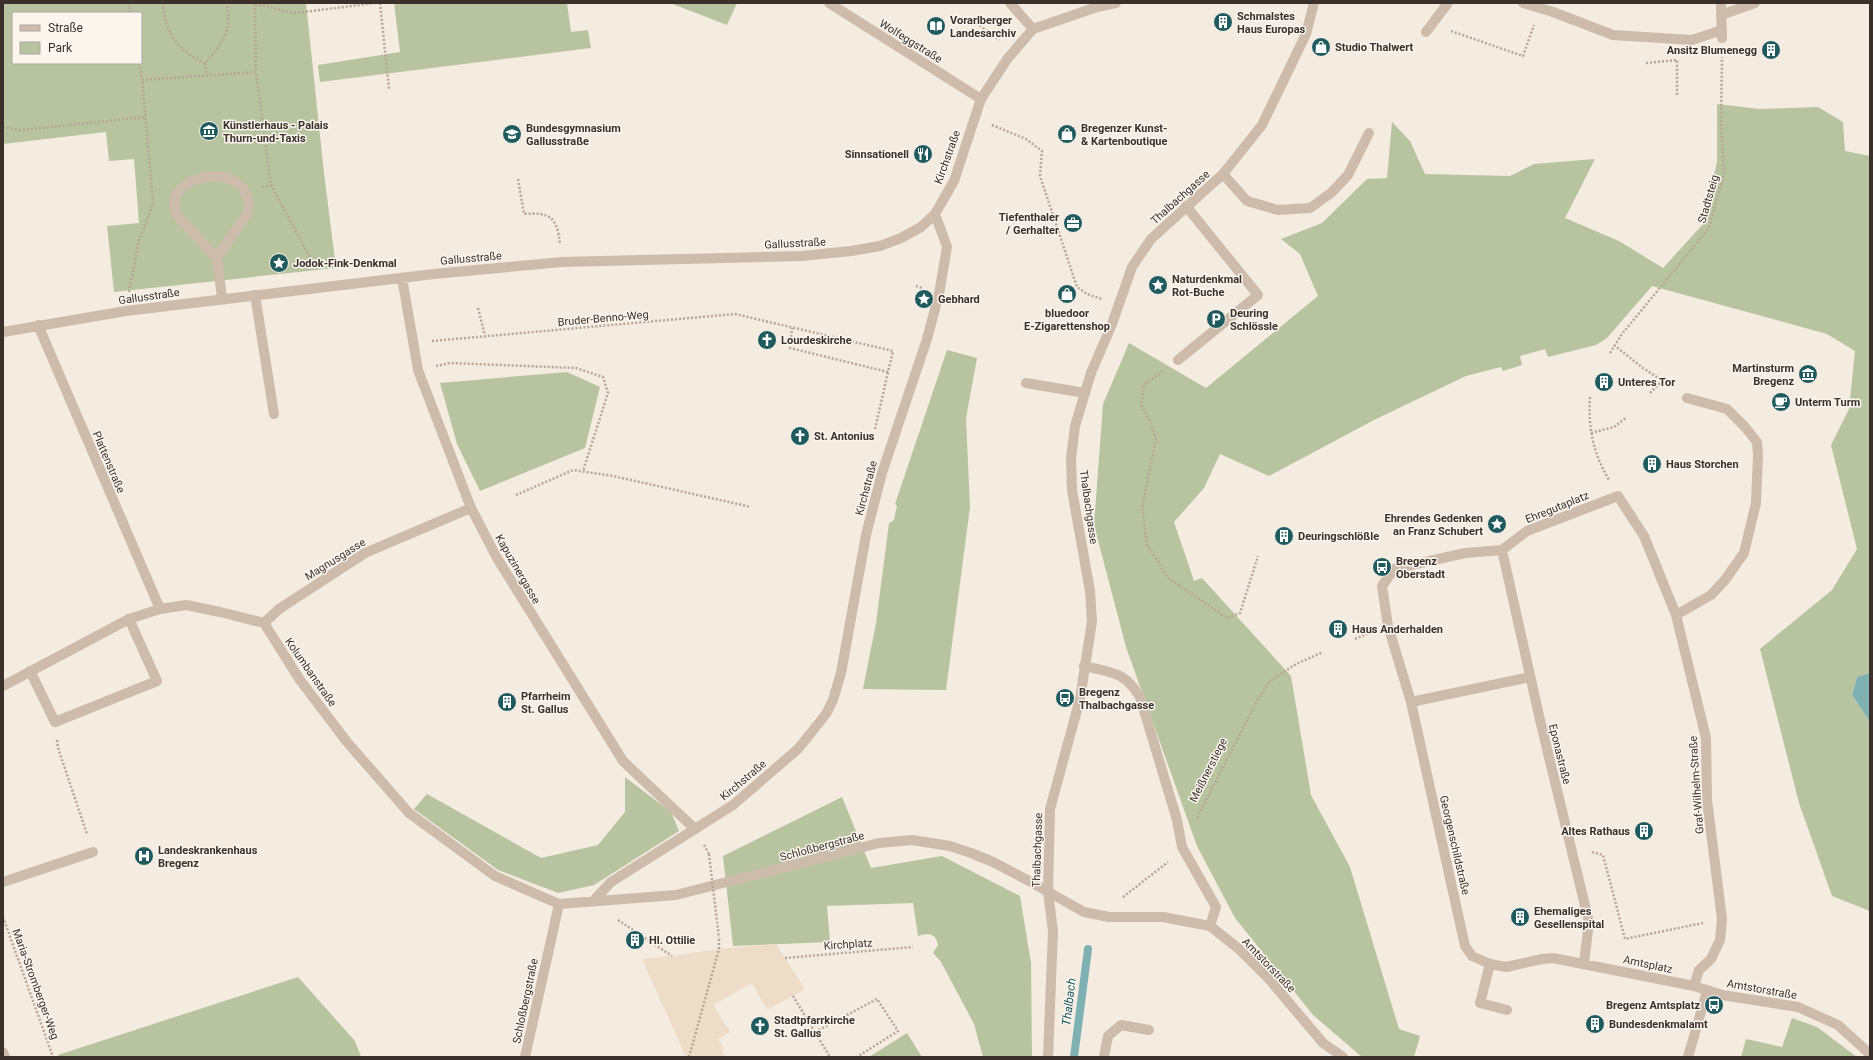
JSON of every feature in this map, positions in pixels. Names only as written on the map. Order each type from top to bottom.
[{"type":"street","name":"Wolfeggstraße","points":[[828,3],[981,99]]},
{"type":"street","points":[[1010,3],[1033,29],[1097,7],[1116,3]]},
{"type":"street","name":"Thalbachgasse","points":[[1048,1057],[1053,931],[1048,892],[1050,809],[1080,699],[1092,621],[1090,591],[1072,490],[1071,460],[1075,426],[1090,373],[1112,324],[1132,266],[1151,238],[1223,174],[1262,124],[1306,34],[1314,3]]},
{"type":"street","points":[[1429,28],[1448,3]]},
{"type":"street","points":[[1523,3],[1541,8],[1613,35],[1692,40],[1722,34],[1721,3]]},
{"type":"street","points":[[1721,15],[1755,3]]},
{"type":"street","name":"Kirchstraße","points":[[594,900],[611,882],[733,805],[798,748],[826,714],[834,700],[841,673],[866,535],[882,473],[927,339],[939,294],[947,247],[935,214],[954,181],[981,99],[1008,58],[1033,29]]},
{"type":"street","points":[[1223,174],[1248,201],[1278,210],[1310,208],[1331,193],[1348,175],[1369,133]]},
{"type":"street","points":[[217,258],[248,212],[249,203],[244,189],[238,184],[220,176],[209,176],[188,184],[174,201],[174,208],[178,217],[217,258],[222,298]]},
{"type":"street","points":[[1178,360],[1258,295],[1186,206]]},
{"type":"street","name":"Gallusstraße","points":[[3,332],[126,311],[222,298],[562,262],[802,256],[851,251],[880,246],[901,238],[921,227],[935,214]]},
{"type":"street","name":"Kapuzinergasse","points":[[402,278],[418,370],[470,508],[518,594],[623,761],[695,829]]},
{"type":"street","points":[[255,295],[274,414]]},
{"type":"street","name":"Plattenstraße","points":[[38,325],[160,609]]},
{"type":"street","points":[[1026,383],[1085,393]]},
{"type":"street","points":[[1676,615],[1710,595],[1725,580],[1744,554],[1756,496],[1758,455],[1757,442],[1745,427],[1726,409],[1687,398]]},
{"type":"street","name":"Graf-Wilhelm-Straße","points":[[1618,496],[1644,536],[1676,615],[1706,738],[1707,800],[1722,919],[1720,940],[1711,958],[1699,970],[1694,986]]},
{"type":"street","name":"Ehregutaplatz","points":[[1502,550],[1527,531],[1618,496]]},
{"type":"street","name":"Magnusgasse","points":[[264,623],[279,609],[365,553],[470,508]]},
{"type":"street","name":"Georgenschildstraße","points":[[1502,550],[1464,553],[1394,569],[1382,586],[1388,626],[1411,702],[1465,946],[1472,956],[1490,964],[1506,967],[1553,958],[1584,963]]},
{"type":"street","name":"Eponastraße","points":[[1502,550],[1530,677],[1589,922],[1584,963]]},
{"type":"street","points":[[3,686],[129,619],[160,609],[186,605],[264,623]]},
{"type":"street","points":[[30,671],[55,722],[157,681],[129,619]]},
{"type":"street","name":"Kolumbanstraße","points":[[264,623],[300,680],[347,742],[409,813],[495,876],[558,904]]},
{"type":"street","points":[[1084,666],[1120,674],[1133,686],[1140,697],[1177,820],[1182,847],[1216,907],[1210,926]]},
{"type":"street","points":[[1411,702],[1530,677]]},
{"type":"street","name":"Schloßbergstraße","points":[[594,900],[676,894],[879,843],[912,840],[950,846],[971,853],[993,862],[1048,892]]},
{"type":"street","points":[[3,882],[93,852]]},
{"type":"street","name":"Amtstorstraße","points":[[1048,892],[1084,912],[1109,917],[1164,917],[1210,926],[1239,948],[1269,979],[1323,1043],[1343,1057]]},
{"type":"street","points":[[558,904],[594,900]]},
{"type":"street","name":"Schloßbergstraße","points":[[525,1057],[558,904]]},
{"type":"street","name":"Amtsplatz","points":[[1584,963],[1694,986],[1707,991]]},
{"type":"street","points":[[1490,964],[1480,1003],[1507,1010]]},
{"type":"street","points":[[1688,1057],[1707,991]]},
{"type":"street","name":"Amtstorstraße","points":[[1707,991],[1798,1008],[1838,1025],[1870,1054]]},
{"type":"street","points":[[1104,1057],[1108,1036],[1121,1025],[1149,1030]]},
{"type":"street","points":[[3,1052],[5,1057]]},
{"type":"path","points":[[163,3],[163,11],[170,34],[183,50],[194,59],[205,63]]},
{"type":"path","points":[[206,76],[205,63],[221,45],[225,37],[228,22],[227,3]]},
{"type":"path","points":[[326,287],[271,185],[256,72],[255,4],[264,4],[287,13],[296,13],[376,3]]},
{"type":"path","points":[[380,3],[389,89]]},
{"type":"path","points":[[1429,28],[1523,56],[1541,8]]},
{"type":"path","points":[[970,18],[998,39]]},
{"type":"path","name":"Stadtsteig","points":[[1610,353],[1614,345],[1709,228],[1724,174],[1721,120],[1722,34]]},
{"type":"path","points":[[1646,63],[1677,60],[1677,95]]},
{"type":"path","points":[[126,311],[138,244],[152,203],[146,117],[139,64]]},
{"type":"path","points":[[142,80],[256,72]]},
{"type":"path","points":[[3,127],[20,130],[146,117]]},
{"type":"path","points":[[974,118],[1026,139],[1042,151],[1040,176],[1077,287],[1086,294],[1119,305]]},
{"type":"path","points":[[518,179],[524,214],[543,213],[551,218],[556,226],[562,262]]},
{"type":"path","points":[[478,308],[485,336]]},
{"type":"path","name":"Bruder-Benno-Weg","points":[[414,343],[735,314],[893,351],[888,372],[790,348],[792,328]]},
{"type":"path","points":[[1614,345],[1657,377]]},
{"type":"path","points":[[1178,360],[1144,385],[1141,404],[1150,421],[1156,439],[1142,508],[1147,545],[1168,578],[1227,618],[1240,613],[1258,556]]},
{"type":"path","points":[[418,370],[450,363],[576,368],[603,377],[608,393],[583,471]]},
{"type":"path","points":[[1650,393],[1663,380]]},
{"type":"path","points":[[1590,397],[1589,416],[1591,433],[1598,462],[1618,496]]},
{"type":"path","points":[[1591,433],[1614,426],[1627,418]]},
{"type":"path","points":[[516,495],[573,470],[751,507]]},
{"type":"path","name":"Meißnerstiege","points":[[1109,917],[1124,896],[1162,867],[1182,847],[1256,701],[1269,682],[1296,664],[1323,652]]},
{"type":"path","points":[[55,722],[58,748],[93,852]]},
{"type":"path","points":[[1570,846],[1603,855],[1625,939],[1679,928]]},
{"type":"path","points":[[688,1057],[719,949],[709,854]]},
{"type":"path","name":"Maria-Stromberger-Weg","points":[[3,917],[53,1057]]},
{"type":"path","points":[[614,917],[672,956]]},
{"type":"path","name":"Kirchplatz","points":[[785,958],[913,947]]},
{"type":"path","points":[[793,996],[830,1057]]},
{"type":"path","points":[[815,1032],[877,1000],[898,1031],[857,1057]]},
{"type":"green space","points":[[3,3],[306,3],[324,173],[336,268],[114,292],[107,226],[139,223],[134,159],[109,161],[106,132],[3,144]]},
{"type":"green space","points":[[394,3],[567,3],[571,32],[588,30],[591,48],[320,82],[318,65],[400,52]]},
{"type":"green space","points":[[670,3],[737,3],[727,25]]},
{"type":"green space","points":[[1717,104],[1760,109],[1818,107],[1843,122],[1845,151],[1870,156],[1870,673],[1857,677],[1852,695],[1870,722],[1870,911],[1832,896],[1799,803],[1760,649],[1832,590],[1857,549],[1831,445],[1849,409],[1855,351],[1827,334],[1652,286],[1607,338],[1596,345],[1548,357],[1545,349],[1520,356],[1522,365],[1503,371],[1501,367],[1466,376],[1374,420],[1269,476],[1220,454],[1204,488],[1174,522],[1194,581],[1202,578],[1291,676],[1311,795],[1350,867],[1399,1029],[1420,1036],[1414,1057],[1362,1057],[1313,1015],[1235,918],[1197,846],[1126,647],[1094,525],[1103,404],[1129,343],[1206,388],[1318,296],[1300,254],[1281,239],[1322,223],[1367,179],[1387,178],[1392,122],[1410,141],[1425,174],[1510,176],[1534,164],[1595,159],[1565,218],[1619,241],[1663,268],[1704,223],[1717,161]]},
{"type":"green space","points":[[947,350],[977,358],[966,418],[970,507],[946,690],[863,689],[876,623],[889,523],[894,520],[897,506],[895,504]]},
{"type":"green space","points":[[567,372],[600,387],[585,448],[480,491],[457,444],[440,383]]},
{"type":"green space","points":[[625,777],[671,812],[679,831],[594,885],[558,893],[498,870],[414,809],[427,794],[541,858],[598,845],[625,812]]},
{"type":"green space","points":[[842,797],[871,868],[942,856],[1020,896],[1031,963],[1032,1057],[983,1057],[974,1024],[941,962],[933,953],[938,945],[937,941],[933,936],[928,934],[918,936],[913,903],[827,906],[830,942],[733,946],[723,856]]},
{"type":"green space","points":[[298,977],[355,1041],[361,1057],[59,1057],[58,1055]]},
{"type":"green space","points":[[1792,1018],[1817,1027],[1857,1057],[1741,1057],[1746,1039],[1782,1047]]},
{"type":"green space","points":[[907,1033],[922,1057],[869,1057]]},
{"type":"shaded area","points":[[776,944],[805,989],[767,1010],[752,983],[713,1005],[730,1032],[718,1039],[724,1049],[722,1050],[725,1057],[686,1057],[642,959],[719,949]]},
{"type":"water","points":[[1870,673],[1870,722],[1852,695],[1857,677]]},
{"type":"waterway","name":"Thalbach","points":[[1074,1057],[1088,949]]},
{"type":"place","name":"Schmalstes Haus Europas","points":[[1223,22]]},
{"type":"place","name":"Vorarlberger Landesarchiv","points":[[936,26]]},
{"type":"place","name":"Studio Thalwert","points":[[1321,47]]},
{"type":"place","name":"Ansitz Blumenegg","points":[[1771,50]]},
{"type":"place","name":"Künstlerhaus - Palais Thurn-und-Taxis","points":[[209,131]]},
{"type":"place","name":"Bundesgymnasium Gallusstraße","points":[[512,134]]},
{"type":"place","name":"Bregenzer Kunst- & Kartenboutique","points":[[1067,134]]},
{"type":"place","name":"Sinnsationell","points":[[923,154]]},
{"type":"place","name":"Tiefenthaler / Gerhalter","points":[[1073,223]]},
{"type":"place","name":"Jodok-Fink-Denkmal","points":[[279,263]]},
{"type":"place","name":"Naturdenkmal Rot-Buche","points":[[1158,285]]},
{"type":"place","name":"bluedoor E-Zigarettenshop","points":[[1067,294]]},
{"type":"place","name":"Gebhard","points":[[924,299]]},
{"type":"place","name":"Deuring Schlössle","points":[[1216,319]]},
{"type":"place","name":"Lourdeskirche","points":[[767,340]]},
{"type":"place","name":"Martinsturm Bregenz","points":[[1808,374]]},
{"type":"place","name":"Unteres Tor","points":[[1604,382]]},
{"type":"place","name":"Unterm Turm","points":[[1781,402]]},
{"type":"place","name":"St. Antonius","points":[[800,436]]},
{"type":"place","name":"Haus Storchen","points":[[1652,464]]},
{"type":"place","name":"Ehrendes Gedenken an Franz Schubert","points":[[1497,524]]},
{"type":"place","name":"Deuringschlößle","points":[[1284,536]]},
{"type":"place","name":"Bregenz Oberstadt","points":[[1382,567]]},
{"type":"place","name":"Haus Anderhalden","points":[[1338,629]]},
{"type":"place","name":"Bregenz Thalbachgasse","points":[[1065,698]]},
{"type":"place","name":"Pfarrheim St. Gallus","points":[[507,702]]},
{"type":"place","name":"Altes Rathaus","points":[[1644,831]]},
{"type":"place","name":"Landeskrankenhaus Bregenz","points":[[144,856]]},
{"type":"place","name":"Ehemaliges Gesellenspital","points":[[1520,917]]},
{"type":"place","name":"Hl. Ottilie","points":[[635,940]]},
{"type":"place","name":"Bregenz Amtsplatz","points":[[1714,1005]]},
{"type":"place","name":"Bundesdenkmalamt","points":[[1595,1024]]},
{"type":"place","name":"Stadtpfarrkirche St. Gallus","points":[[760,1026]]}]
